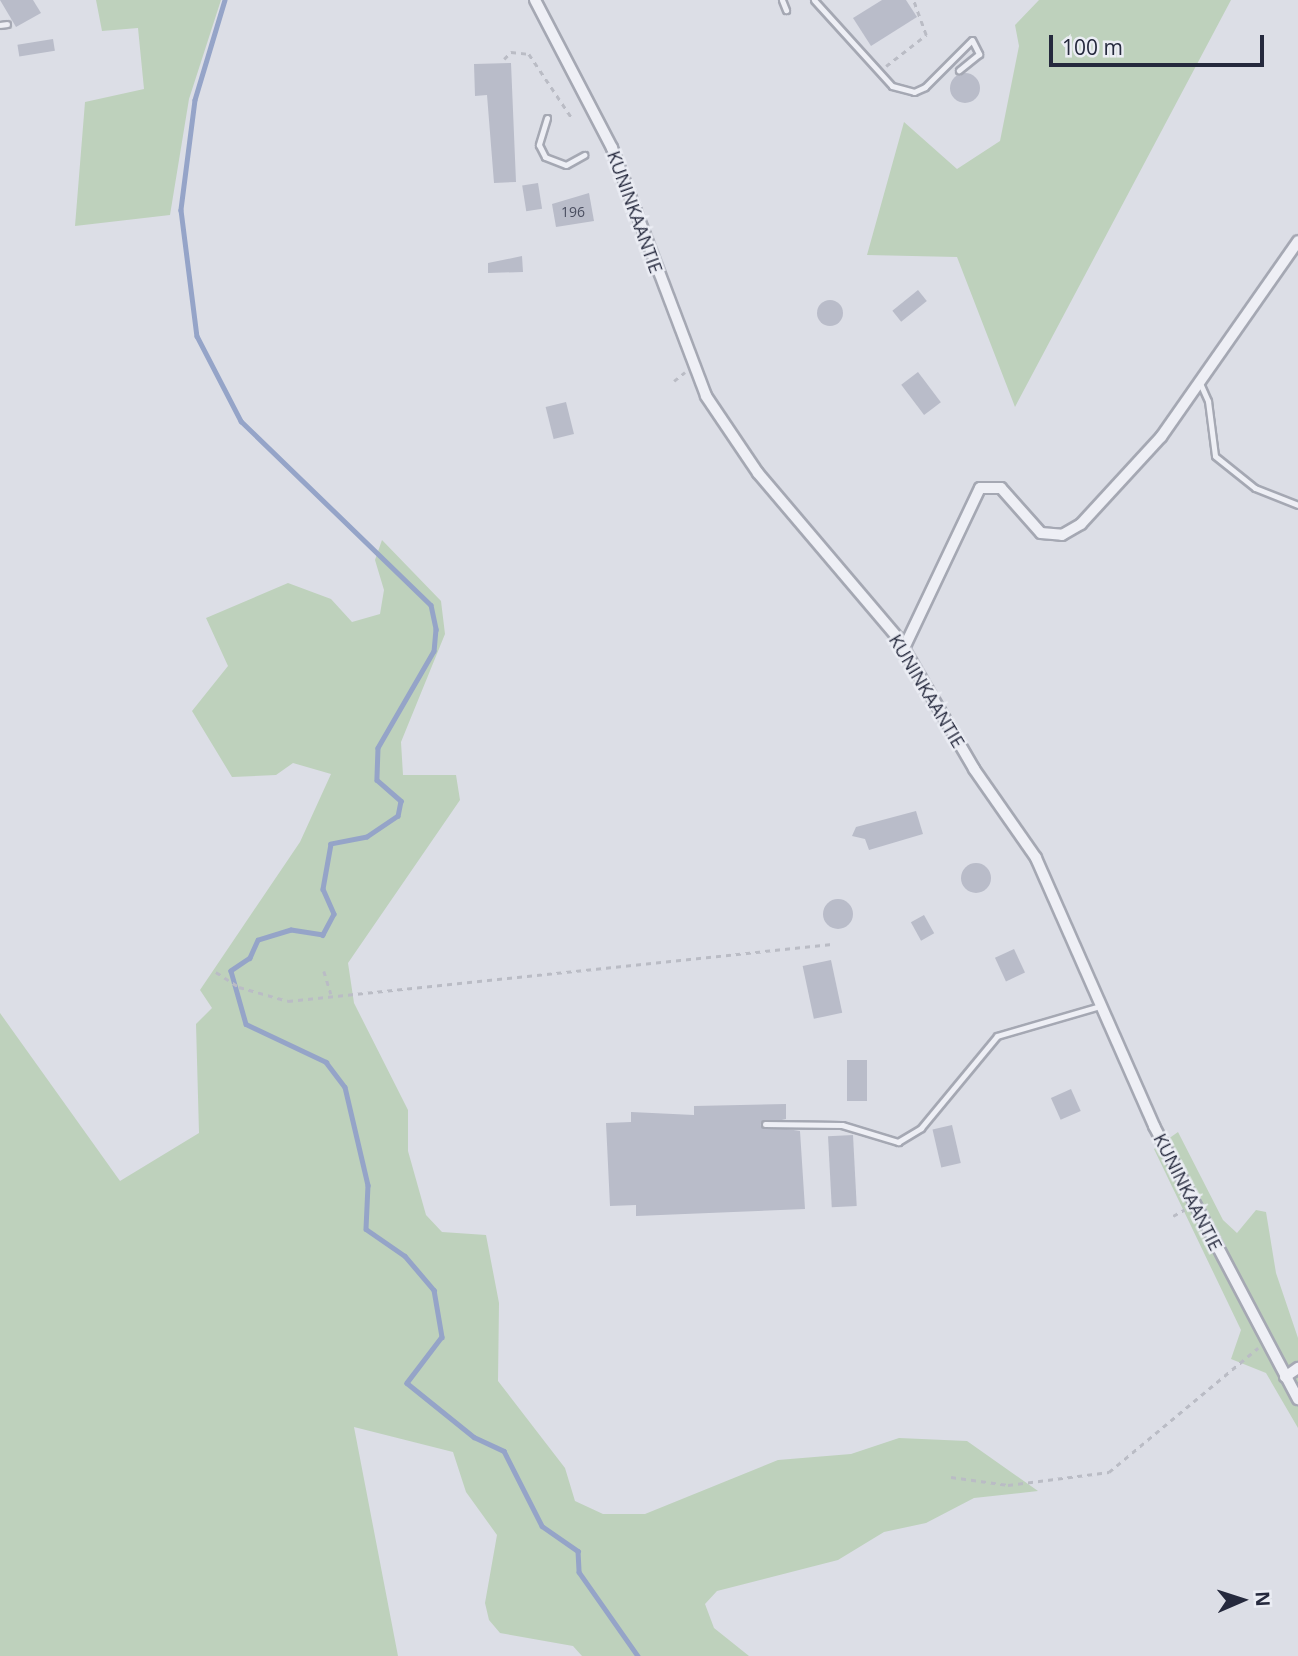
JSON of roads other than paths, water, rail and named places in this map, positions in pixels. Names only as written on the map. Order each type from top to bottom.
[{"type":"street","name":"KUNINKAANTIE","points":[[535,0],[612,148],[691,366],[758,473],[904,648],[974,769],[1036,858],[1100,1006],[1266,1342],[1298,1399]]},
{"type":"street","points":[[904,648],[980,488],[1002,488],[1041,533],[1070,531],[1126,477],[1199,383],[1296,246]]},
{"type":"street","points":[[1285,1377],[1298,1368]]},
{"type":"lane","points":[[782,0],[786,10]]},
{"type":"lane","points":[[814,0],[873,72],[914,92],[972,40],[979,54],[959,70]]},
{"type":"lane","points":[[0,25],[7,24]]},
{"type":"lane","points":[[547,118],[539,145],[545,157],[566,165],[584,155]]},
{"type":"lane","points":[[1199,383],[1208,401],[1215,456],[1230,473],[1298,505]]},
{"type":"lane","points":[[765,1124],[842,1125],[898,1142],[921,1128],[997,1036],[1100,1006]]},
{"type":"waterway","points":[[225,0],[195,100],[181,210],[197,336],[241,421],[431,605],[436,629],[434,651],[378,748],[377,780],[401,801],[398,816],[367,837],[331,844],[323,889],[334,914],[323,935],[291,930],[258,940],[250,958],[231,971],[246,1024],[326,1062],[345,1087],[368,1185],[366,1229],[405,1256],[434,1290],[442,1337],[407,1383],[474,1437],[504,1451],[542,1526],[578,1551],[579,1572],[638,1656]]}]
